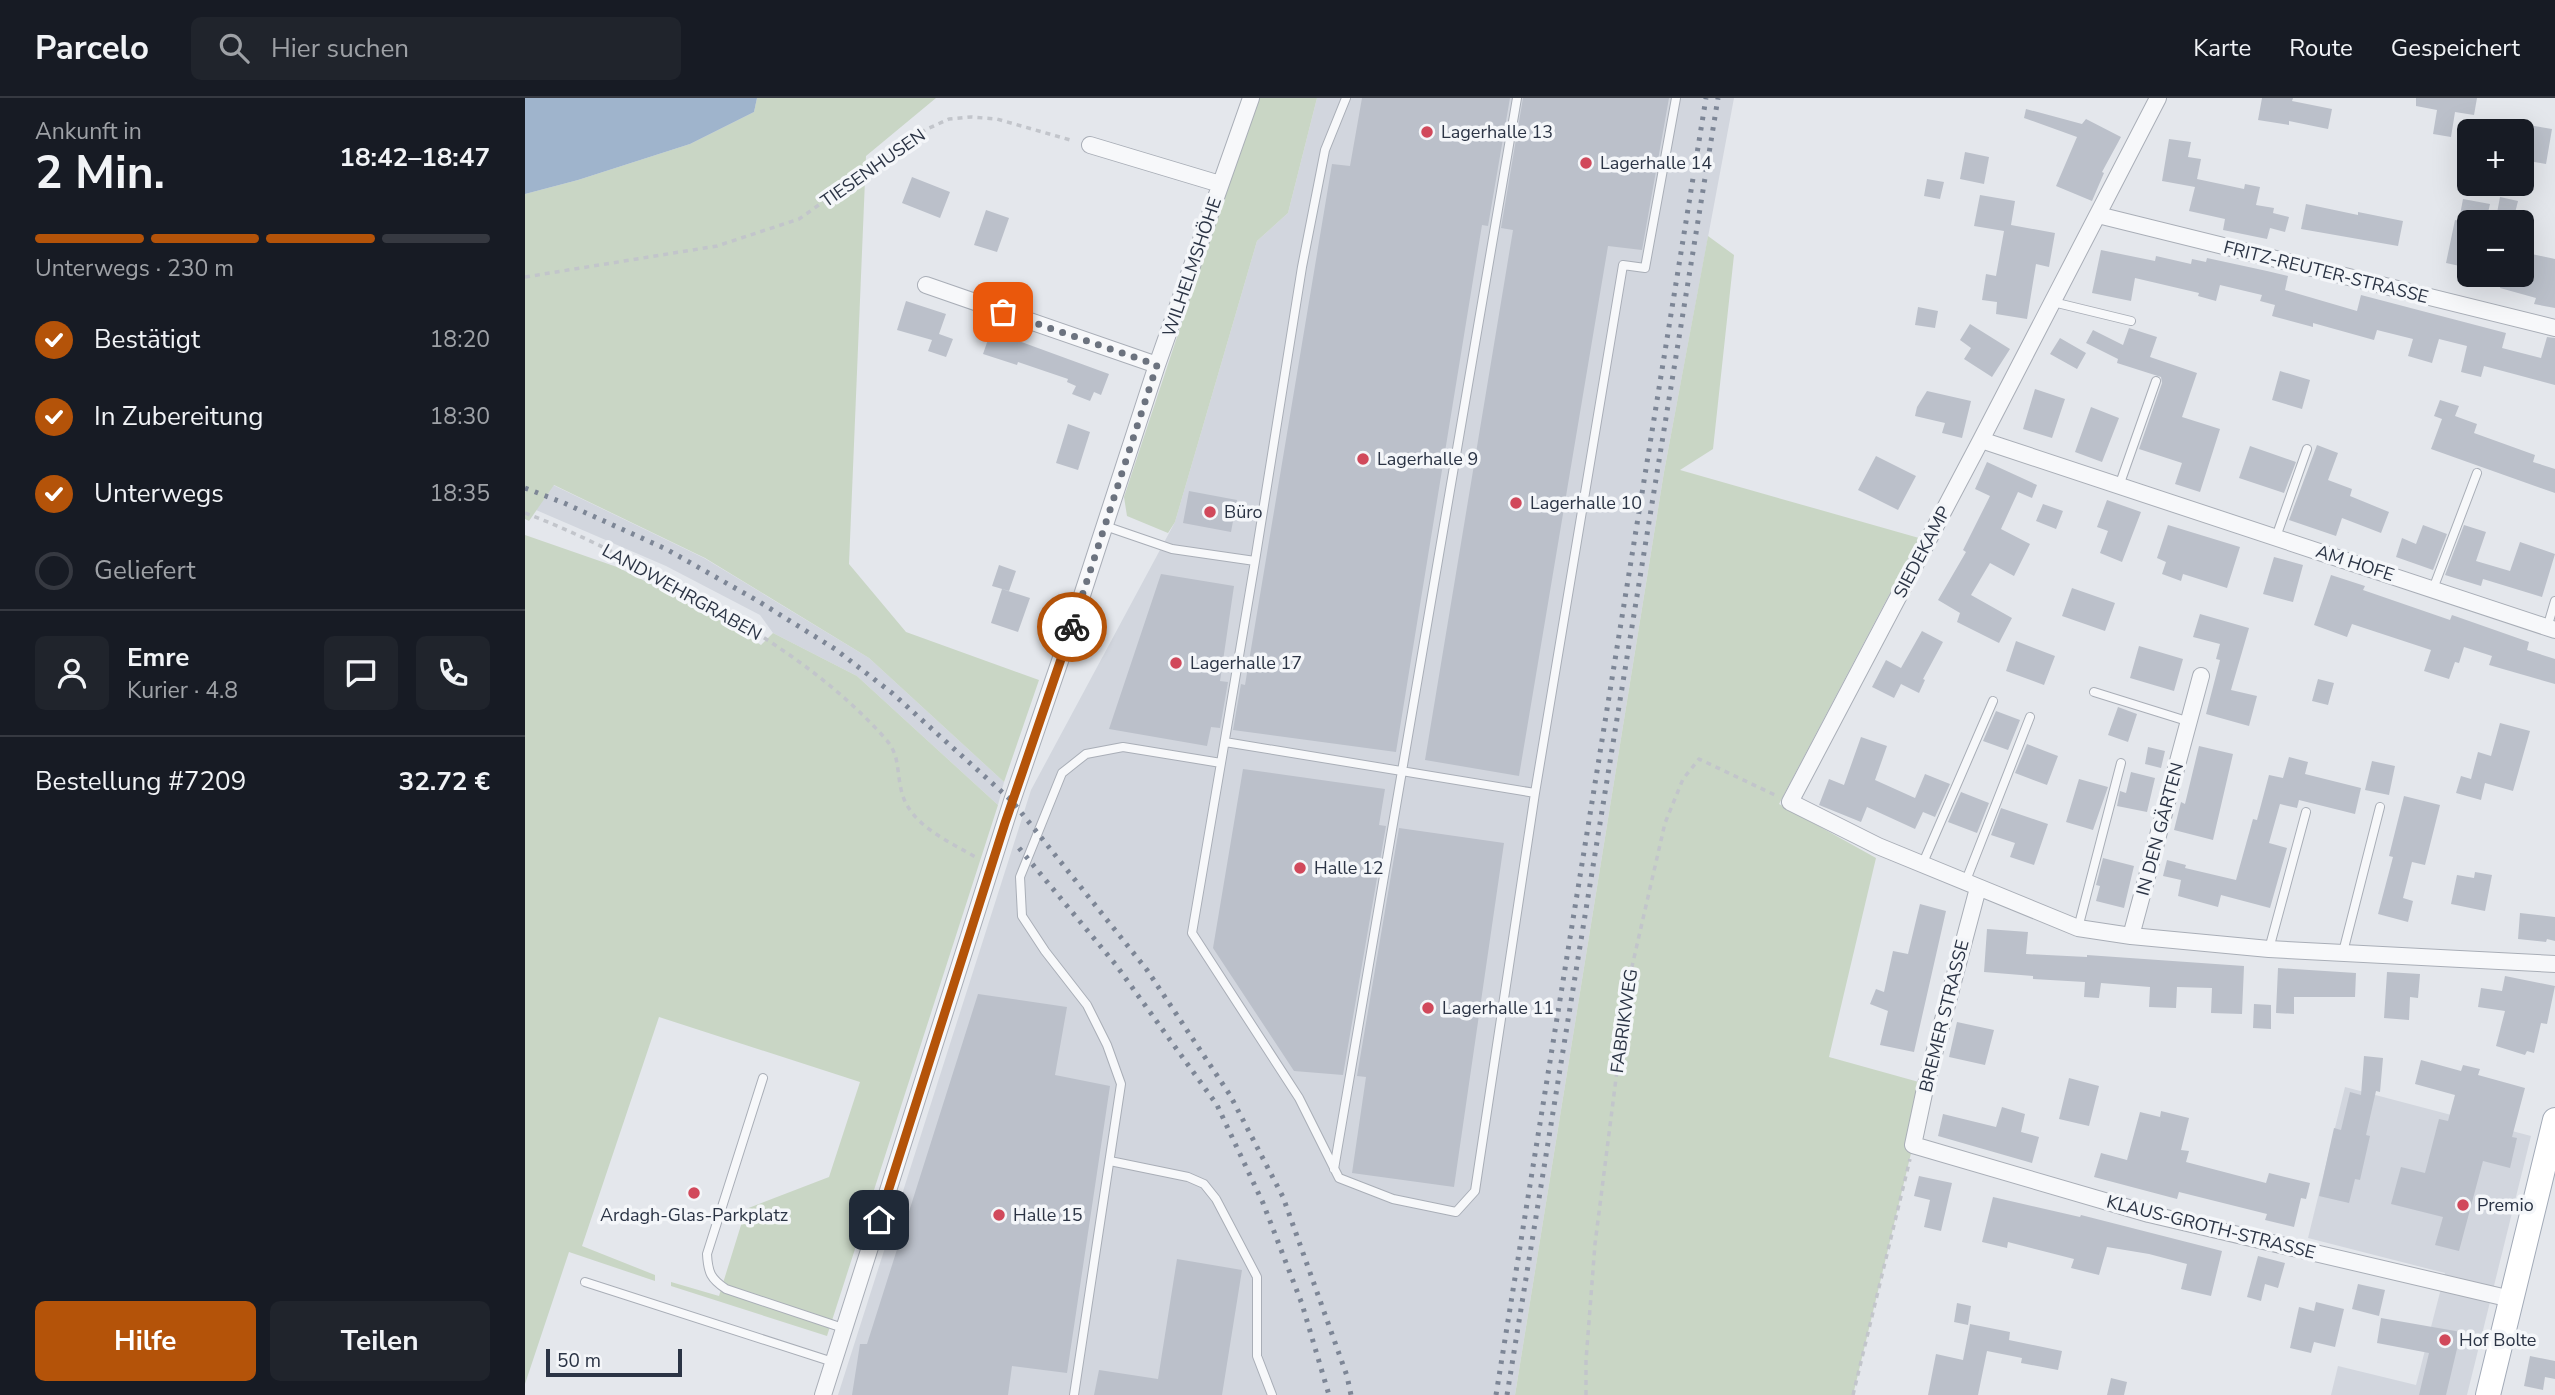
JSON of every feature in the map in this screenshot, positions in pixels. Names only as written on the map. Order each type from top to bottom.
[{"type":"main road","points":[[2488,1395],[2555,1120]]},
{"type":"street","name":"WILHELMSHÖHE","points":[[823,1395],[990,867],[1157,365],[1203,241],[1251,98]]},
{"type":"street","name":"SIEDEKAMP","points":[[1790,802],[2158,98]]},
{"type":"street","points":[[1090,145],[1220,184]]},
{"type":"street","name":"FRITZ-REUTER-STRASSE","points":[[2098,215],[2555,328]]},
{"type":"street","points":[[926,285],[1157,365]]},
{"type":"street","name":"AM HOFE","points":[[1981,440],[2551,629]]},
{"type":"street","name":"IN DEN GÄRTEN","points":[[2131,936],[2201,676]]},
{"type":"street","points":[[1790,802],[1878,846],[2078,928],[2131,936],[2269,948],[2555,964]]},
{"type":"street","name":"BREMER STRASSE","points":[[1913,1145],[1971,886]]},
{"type":"street","name":"KLAUS-GROTH-STRASSE","points":[[1913,1145],[2149,1214],[2511,1299]]},
{"type":"lane","points":[[1346,98],[1325,150],[1301,267],[1192,933],[1299,1098],[1339,1178],[1393,1199],[1456,1212],[1475,1191],[1535,793],[1623,265],[1645,268],[1676,98]]},
{"type":"lane","points":[[1334,1169],[1517,98]]},
{"type":"lane","points":[[2053,302],[2131,321]]},
{"type":"lane","points":[[2119,486],[2156,382]]},
{"type":"lane","points":[[2276,537],[2308,449]]},
{"type":"lane","points":[[2433,589],[2477,473]]},
{"type":"lane","points":[[1105,526],[1172,549],[1255,561]]},
{"type":"lane","name":"AM HOFE","points":[[2551,629],[2555,601]]},
{"type":"lane","points":[[2094,692],[2190,722]]},
{"type":"lane","points":[[1922,865],[1993,701]]},
{"type":"lane","points":[[1971,886],[2030,717]]},
{"type":"lane","points":[[1225,742],[1535,793]]},
{"type":"lane","points":[[1074,1395],[1121,1084],[1108,1045],[1087,1005],[1022,916],[1020,877],[1062,773],[1086,754],[1123,747],[1221,764]]},
{"type":"lane","points":[[2078,928],[2121,762]]},
{"type":"lane","points":[[2343,953],[2380,807]]},
{"type":"lane","points":[[2269,948],[2306,812]]},
{"type":"lane","points":[[763,1078],[707,1254],[708,1270],[713,1281],[726,1289],[843,1328]]},
{"type":"lane","points":[[1110,1161],[1188,1177],[1203,1184],[1216,1199],[1257,1277],[1257,1356],[1272,1395]]},
{"type":"lane","points":[[585,1282],[833,1362]]},
{"type":"path","name":"TIESENHUSEN","points":[[525,277],[717,246],[789,223],[830,198],[925,130],[949,119],[997,119],[1090,145]]},
{"type":"path","name":"LANDWEHRGRABEN","points":[[525,513],[623,556],[736,619],[826,681],[884,736],[895,751],[901,790],[909,808],[922,824],[990,867]]},
{"type":"path","name":"FABRIKWEG","points":[[1586,1395],[1595,1244],[1628,984],[1665,823],[1683,779],[1699,759],[1790,802]]},
{"type":"path","points":[[1853,1395],[1913,1145]]},
{"type":"shaded area","points":[[1317,98],[1734,98],[1664,472],[1515,1395],[838,1395],[1031,790],[1175,522],[1257,241],[1288,213]]},
{"type":"shaded area","points":[[553,485],[704,558],[869,658],[1004,782],[998,805],[857,676],[773,633],[760,615],[666,566],[536,510]]},
{"type":"shaded area","points":[[2345,1087],[2531,1136],[2467,1395],[2331,1395],[2338,1366],[2416,1385],[2445,1273],[2308,1238]]},
{"type":"green space","points":[[757,98],[936,98],[866,156],[849,564],[906,632],[1039,680],[1004,782],[869,658],[705,558],[554,485],[529,521],[525,519],[525,194],[690,144],[754,112]]},
{"type":"green space","points":[[1259,98],[1317,98],[1288,213],[1257,241],[1175,522],[1168,533],[1127,516],[1124,497],[1228,183]]},
{"type":"green space","points":[[1708,236],[1734,255],[1713,449],[1680,470],[1919,538],[1779,804],[1876,858],[1829,1057],[1926,1084],[1853,1395],[1515,1395],[1664,472]]},
{"type":"green space","points":[[525,535],[617,567],[720,619],[761,645],[773,633],[857,676],[998,805],[827,1336],[671,1286],[671,1282],[719,1296],[746,1209],[829,1177],[860,1082],[659,1017],[582,1246],[655,1275],[655,1281],[569,1252],[525,1384]]},
{"type":"water","points":[[525,98],[757,98],[754,112],[690,144],[525,194]]},
{"type":"building","name":"Lagerhalle 9","points":[[1362,98],[1510,98],[1488,226],[1482,225],[1396,752],[1233,730],[1241,684],[1245,685],[1332,164],[1350,166]]},
{"type":"building","name":"Lagerhalle 10","points":[[1523,98],[1669,98],[1642,250],[1608,246],[1519,776],[1425,760],[1513,230],[1501,228]]},
{"type":"building","points":[[2262,98],[2293,98],[2292,101],[2332,109],[2328,129],[2289,121],[2289,125],[2258,120]]},
{"type":"building","points":[[2416,98],[2477,98],[2474,115],[2455,112],[2451,137],[2433,134],[2437,110],[2416,106]]},
{"type":"building","points":[[2026,109],[2082,124],[2086,119],[2121,137],[2102,172],[2104,173],[2092,201],[2056,186],[2077,137],[2024,118]]},
{"type":"building","points":[[2534,126],[2552,129],[2546,164],[2534,162]]},
{"type":"building","points":[[2169,139],[2191,142],[2188,157],[2201,159],[2197,179],[2244,189],[2245,184],[2260,187],[2256,205],[2274,208],[2273,213],[2289,217],[2285,232],[2270,228],[2267,239],[2223,230],[2225,219],[2189,211],[2195,187],[2162,181]]},
{"type":"building","points":[[1965,152],[1989,157],[1984,184],[1960,179]]},
{"type":"building","points":[[912,177],[950,192],[940,218],[902,203]]},
{"type":"building","points":[[1927,179],[1944,182],[1940,199],[1924,196]]},
{"type":"building","points":[[1980,195],[2015,201],[2011,225],[2055,233],[2049,267],[2036,264],[2027,319],[1996,314],[1997,302],[1982,300],[1986,274],[1996,276],[2004,231],[1974,226]]},
{"type":"building","points":[[2500,197],[2518,201],[2516,210],[2498,210]]},
{"type":"building","points":[[2463,199],[2490,204],[2489,210],[2461,210]]},
{"type":"building","points":[[2306,204],[2403,221],[2398,246],[2301,229]]},
{"type":"building","points":[[986,210],[1009,218],[997,252],[974,245]]},
{"type":"building","points":[[2455,220],[2457,220],[2457,265],[2446,263]]},
{"type":"building","points":[[2101,250],[2155,261],[2156,256],[2191,264],[2192,259],[2206,262],[2207,258],[2288,276],[2285,290],[2357,311],[2361,295],[2506,333],[2502,348],[2541,358],[2547,337],[2555,338],[2555,385],[2484,366],[2481,377],[2461,372],[2467,346],[2439,339],[2432,363],[2408,356],[2413,339],[2377,330],[2374,340],[2313,323],[2313,327],[2272,316],[2275,305],[2260,301],[2262,295],[2220,285],[2216,301],[2198,296],[2199,293],[2135,278],[2131,301],[2092,293]]},
{"type":"building","points":[[2534,255],[2555,259],[2555,308],[2534,304],[2536,298],[2500,288],[2534,287]]},
{"type":"building","points":[[906,301],[946,314],[939,334],[953,339],[946,357],[928,351],[932,340],[897,330]]},
{"type":"building","points":[[1918,307],[1938,311],[1935,328],[1915,325]]},
{"type":"building","points":[[1970,324],[2010,349],[1992,377],[1964,359],[1971,348],[1960,340]]},
{"type":"building","points":[[2129,328],[2157,337],[2150,357],[2197,373],[2182,417],[2220,429],[2200,492],[2175,484],[2182,463],[2139,449],[2162,383],[2161,377],[2117,363],[2118,359],[2086,343],[2093,330],[2123,345]]},
{"type":"building","points":[[991,331],[1109,374],[1101,395],[1094,392],[1090,401],[1072,394],[1076,386],[1067,382],[1068,379],[1018,362],[1017,365],[983,354]]},
{"type":"building","points":[[2060,338],[2086,353],[2077,369],[2050,354]]},
{"type":"building","points":[[2280,371],[2310,380],[2302,409],[2272,400]]},
{"type":"building","points":[[2035,389],[2065,399],[2052,438],[2023,429]]},
{"type":"building","points":[[1927,391],[1971,401],[1962,438],[1942,433],[1945,423],[1915,416]]},
{"type":"building","points":[[2440,400],[2459,406],[2455,416],[2477,424],[2474,433],[2535,455],[2533,462],[2555,469],[2555,493],[2431,449],[2442,419],[2434,416]]},
{"type":"building","points":[[2091,407],[2119,418],[2102,462],[2075,452]]},
{"type":"building","points":[[1068,424],[1090,432],[1078,470],[1056,463]]},
{"type":"building","points":[[2317,445],[2338,453],[2328,480],[2352,489],[2350,496],[2389,512],[2381,533],[2342,518],[2336,536],[2289,520]]},
{"type":"building","points":[[2250,446],[2296,462],[2284,493],[2239,478]]},
{"type":"building","points":[[1876,456],[1916,476],[1898,510],[1858,490]]},
{"type":"building","points":[[1987,462],[2037,485],[2032,498],[2018,492],[2001,529],[2030,544],[2014,576],[1990,563],[1971,595],[2012,618],[1999,643],[1957,622],[1960,613],[1938,600],[1966,552],[1963,550],[1990,496],[1975,489]]},
{"type":"building","name":"Büro","points":[[1189,491],[1237,500],[1231,532],[1183,523]]},
{"type":"building","points":[[2107,500],[2141,512],[2122,562],[2100,553],[2108,531],[2097,527]]},
{"type":"building","points":[[2043,504],[2063,511],[2056,529],[2036,521]]},
{"type":"building","points":[[2168,525],[2240,547],[2227,588],[2183,574],[2181,581],[2162,574],[2166,562],[2157,558]]},
{"type":"building","points":[[2423,525],[2447,534],[2433,570],[2396,557],[2402,538],[2416,544]]},
{"type":"building","points":[[2464,525],[2486,532],[2476,561],[2510,571],[2520,542],[2555,554],[2542,597],[2483,579],[2481,586],[2445,575]]},
{"type":"building","points":[[2274,557],[2303,565],[2293,602],[2263,594]]},
{"type":"building","points":[[999,565],[1016,571],[1009,591],[992,586]]},
{"type":"building","name":"Lagerhalle 17","points":[[1161,574],[1234,586],[1220,681],[1228,682],[1220,728],[1211,727],[1207,746],[1109,729]]},
{"type":"building","points":[[2331,575],[2365,586],[2363,590],[2450,620],[2452,615],[2529,642],[2527,650],[2555,659],[2555,684],[2489,665],[2492,656],[2464,647],[2459,663],[2455,662],[2449,679],[2424,671],[2431,650],[2352,624],[2347,637],[2314,625]]},
{"type":"building","points":[[2072,588],[2115,603],[2105,631],[2062,616]]},
{"type":"building","points":[[1002,589],[1030,598],[1018,632],[991,623]]},
{"type":"building","points":[[2200,614],[2249,628],[2231,690],[2257,696],[2249,726],[2206,714],[2220,660],[2216,659],[2220,644],[2193,637]]},
{"type":"building","points":[[1922,631],[1943,642],[1923,679],[1925,680],[1919,693],[1901,684],[1894,698],[1872,687],[1886,660],[1901,668]]},
{"type":"building","points":[[2016,641],[2055,656],[2044,685],[2006,671]]},
{"type":"building","points":[[2139,646],[2183,659],[2174,691],[2130,678]]},
{"type":"building","points":[[2318,679],[2334,683],[2328,705],[2312,701]]},
{"type":"building","points":[[2118,707],[2137,714],[2128,742],[2108,735]]},
{"type":"building","points":[[1996,711],[2020,720],[2008,750],[1983,741]]},
{"type":"building","points":[[2500,723],[2530,731],[2513,791],[2485,783],[2481,800],[2456,793],[2461,776],[2471,779],[2478,752],[2491,756]]},
{"type":"building","points":[[1861,737],[1887,746],[1875,780],[1915,798],[1925,774],[1950,784],[1935,817],[1923,812],[1915,829],[1867,807],[1861,822],[1819,805],[1829,779],[1844,785]]},
{"type":"building","points":[[2027,744],[2058,756],[2047,785],[2015,773]]},
{"type":"building","points":[[2199,746],[2233,754],[2213,840],[2174,830],[2181,802],[2185,804]]},
{"type":"building","points":[[2148,747],[2165,751],[2161,768],[2145,764]]},
{"type":"building","points":[[2289,757],[2308,762],[2305,774],[2361,788],[2355,814],[2299,800],[2297,808],[2280,804],[2269,843],[2287,848],[2270,908],[2221,895],[2218,907],[2178,896],[2181,880],[2163,876],[2167,860],[2186,865],[2185,868],[2236,880],[2269,775],[2283,778]]},
{"type":"building","points":[[2372,761],[2395,766],[2389,795],[2365,790]]},
{"type":"building","name":"Halle 12","points":[[1243,769],[1385,789],[1379,825],[1386,826],[1343,1075],[1294,1071],[1213,948]]},
{"type":"building","points":[[2131,772],[2155,778],[2147,812],[2117,806],[2120,791],[2126,793]]},
{"type":"building","points":[[2079,779],[2108,787],[2093,830],[2066,822]]},
{"type":"building","points":[[1961,792],[1989,803],[1977,833],[1948,822]]},
{"type":"building","points":[[2404,796],[2440,805],[2425,865],[2412,862],[2403,898],[2413,901],[2408,922],[2378,914],[2393,857],[2389,856]]},
{"type":"building","points":[[2001,808],[2048,824],[2034,865],[2010,857],[2015,843],[1991,835]]},
{"type":"building","name":"Lagerhalle 11","points":[[1399,828],[1504,843],[1454,1187],[1352,1173],[1366,1077],[1357,1076]]},
{"type":"building","points":[[2103,858],[2134,866],[2124,908],[2096,901],[2100,886],[2096,885]]},
{"type":"building","points":[[2475,872],[2492,875],[2485,911],[2451,904],[2457,875],[2474,878]]},
{"type":"building","points":[[1920,904],[1946,911],[1914,1052],[1880,1045],[1888,1011],[1870,1004],[1876,989],[1884,992],[1893,951],[1908,954]]},
{"type":"building","points":[[2520,913],[2555,917],[2555,941],[2518,939]]},
{"type":"building","points":[[1987,929],[2028,932],[2026,954],[2087,955],[2244,966],[2242,1014],[2211,1013],[2212,988],[2177,987],[2176,1008],[2149,1007],[2150,987],[2101,983],[2099,998],[2084,997],[2085,982],[2033,979],[2033,976],[1984,972]]},
{"type":"building","points":[[2278,968],[2356,973],[2355,997],[2294,997],[2294,1014],[2276,1013]]},
{"type":"building","points":[[2387,972],[2420,974],[2418,998],[2410,997],[2409,1020],[2384,1018]]},
{"type":"building","points":[[2505,976],[2555,986],[2547,1024],[2541,1023],[2534,1053],[2527,1051],[2525,1055],[2496,1046],[2505,1011],[2478,1007],[2481,988],[2502,991]]},
{"type":"building","name":"Halle 15","points":[[978,994],[1067,1007],[1055,1075],[1110,1086],[1067,1373],[1012,1366],[1008,1395],[852,1395],[860,1344],[867,1344]]},
{"type":"building","points":[[2254,1004],[2271,1005],[2271,1029],[2253,1028]]},
{"type":"building","points":[[1957,1022],[1994,1030],[1985,1065],[1949,1057]]},
{"type":"building","points":[[2364,1056],[2383,1058],[2380,1092],[2376,1091],[2360,1180],[2355,1179],[2349,1203],[2319,1196],[2334,1128],[2341,1130],[2350,1092],[2361,1095]]},
{"type":"building","points":[[2421,1060],[2461,1071],[2463,1065],[2480,1069],[2478,1075],[2525,1088],[2512,1137],[2517,1138],[2510,1168],[2483,1161],[2459,1251],[2435,1245],[2443,1217],[2391,1204],[2401,1167],[2425,1173],[2439,1119],[2448,1121],[2455,1095],[2415,1084]]},
{"type":"building","points":[[2069,1078],[2099,1086],[2089,1126],[2059,1119]]},
{"type":"building","points":[[2002,1107],[2025,1114],[2021,1132],[2039,1137],[2032,1163],[1938,1136],[1943,1114],[1996,1127]]},
{"type":"building","points":[[2161,1111],[2189,1118],[2181,1150],[2189,1151],[2186,1162],[2266,1183],[2269,1173],[2310,1183],[2306,1199],[2301,1198],[2294,1227],[2265,1220],[2267,1214],[2179,1192],[2177,1199],[2094,1177],[2101,1153],[2127,1160],[2140,1112],[2160,1117]]},
{"type":"building","points":[[1919,1176],[1952,1183],[1941,1231],[1924,1227],[1930,1200],[1914,1196]]},
{"type":"building","points":[[1993,1197],[2080,1217],[2081,1215],[2222,1251],[2211,1296],[2181,1289],[2187,1264],[2149,1254],[2107,1247],[2099,1275],[2071,1268],[2074,1259],[2008,1242],[2007,1248],[1982,1242]]},
{"type":"building","points":[[2258,1256],[2285,1263],[2278,1288],[2265,1284],[2261,1301],[2247,1297]]},
{"type":"building","points":[[1177,1259],[1242,1270],[1222,1395],[1094,1395],[1099,1370],[1158,1379]]},
{"type":"building","points":[[2358,1284],[2385,1290],[2379,1316],[2352,1309]]},
{"type":"building","points":[[2316,1302],[2344,1309],[2335,1347],[2314,1342],[2311,1353],[2290,1348],[2299,1307],[2314,1311]]},
{"type":"building","points":[[1957,1303],[1971,1306],[1968,1325],[1954,1322]]},
{"type":"building","points":[[2381,1318],[2461,1332],[2446,1395],[2419,1395],[2429,1353],[2377,1343]]},
{"type":"building","points":[[1970,1324],[2010,1332],[2009,1340],[2062,1351],[2058,1370],[2021,1363],[2022,1358],[1987,1351],[1978,1395],[1928,1395],[1936,1354],[1963,1360]]},
{"type":"building","points":[[2530,1356],[2555,1361],[2555,1379],[2545,1377],[2543,1390],[2524,1386]]},
{"type":"building","points":[[2111,1378],[2127,1382],[2124,1395],[2107,1395]]},
{"type":"railway","points":[[1496,1395],[1706,98]]},
{"type":"railway","points":[[1507,1395],[1718,98]]},
{"type":"railway","points":[[525,488],[666,549],[835,649],[892,693],[1012,801],[1147,970],[1230,1095],[1283,1197],[1347,1376],[1351,1395]]},
{"type":"railway","points":[[1019,848],[1116,965],[1217,1105],[1263,1203],[1302,1304],[1329,1395]]},
{"type":"way so far","points":[[1003,312],[1157,365],[1072,627]]},
{"type":"place","name":"Lagerhalle 13","points":[[1427,132]]},
{"type":"place","name":"Lagerhalle 14","points":[[1586,163]]},
{"type":"place","name":"Lagerhalle 9","points":[[1363,459]]},
{"type":"place","name":"Lagerhalle 10","points":[[1516,503]]},
{"type":"place","name":"Büro","points":[[1210,512]]},
{"type":"place","name":"Lagerhalle 17","points":[[1176,663]]},
{"type":"place","name":"Halle 12","points":[[1300,868]]},
{"type":"place","name":"Lagerhalle 11","points":[[1428,1008]]},
{"type":"place","name":"Ardagh-Glas-Parkplatz","points":[[694,1193]]},
{"type":"place","name":"Premio","points":[[2463,1205]]},
{"type":"place","name":"Halle 15","points":[[999,1215]]},
{"type":"place","name":"Hof Bolte","points":[[2445,1340]]},
{"type":"route","points":[[879,1220],[1005,823],[1072,627]]}]
